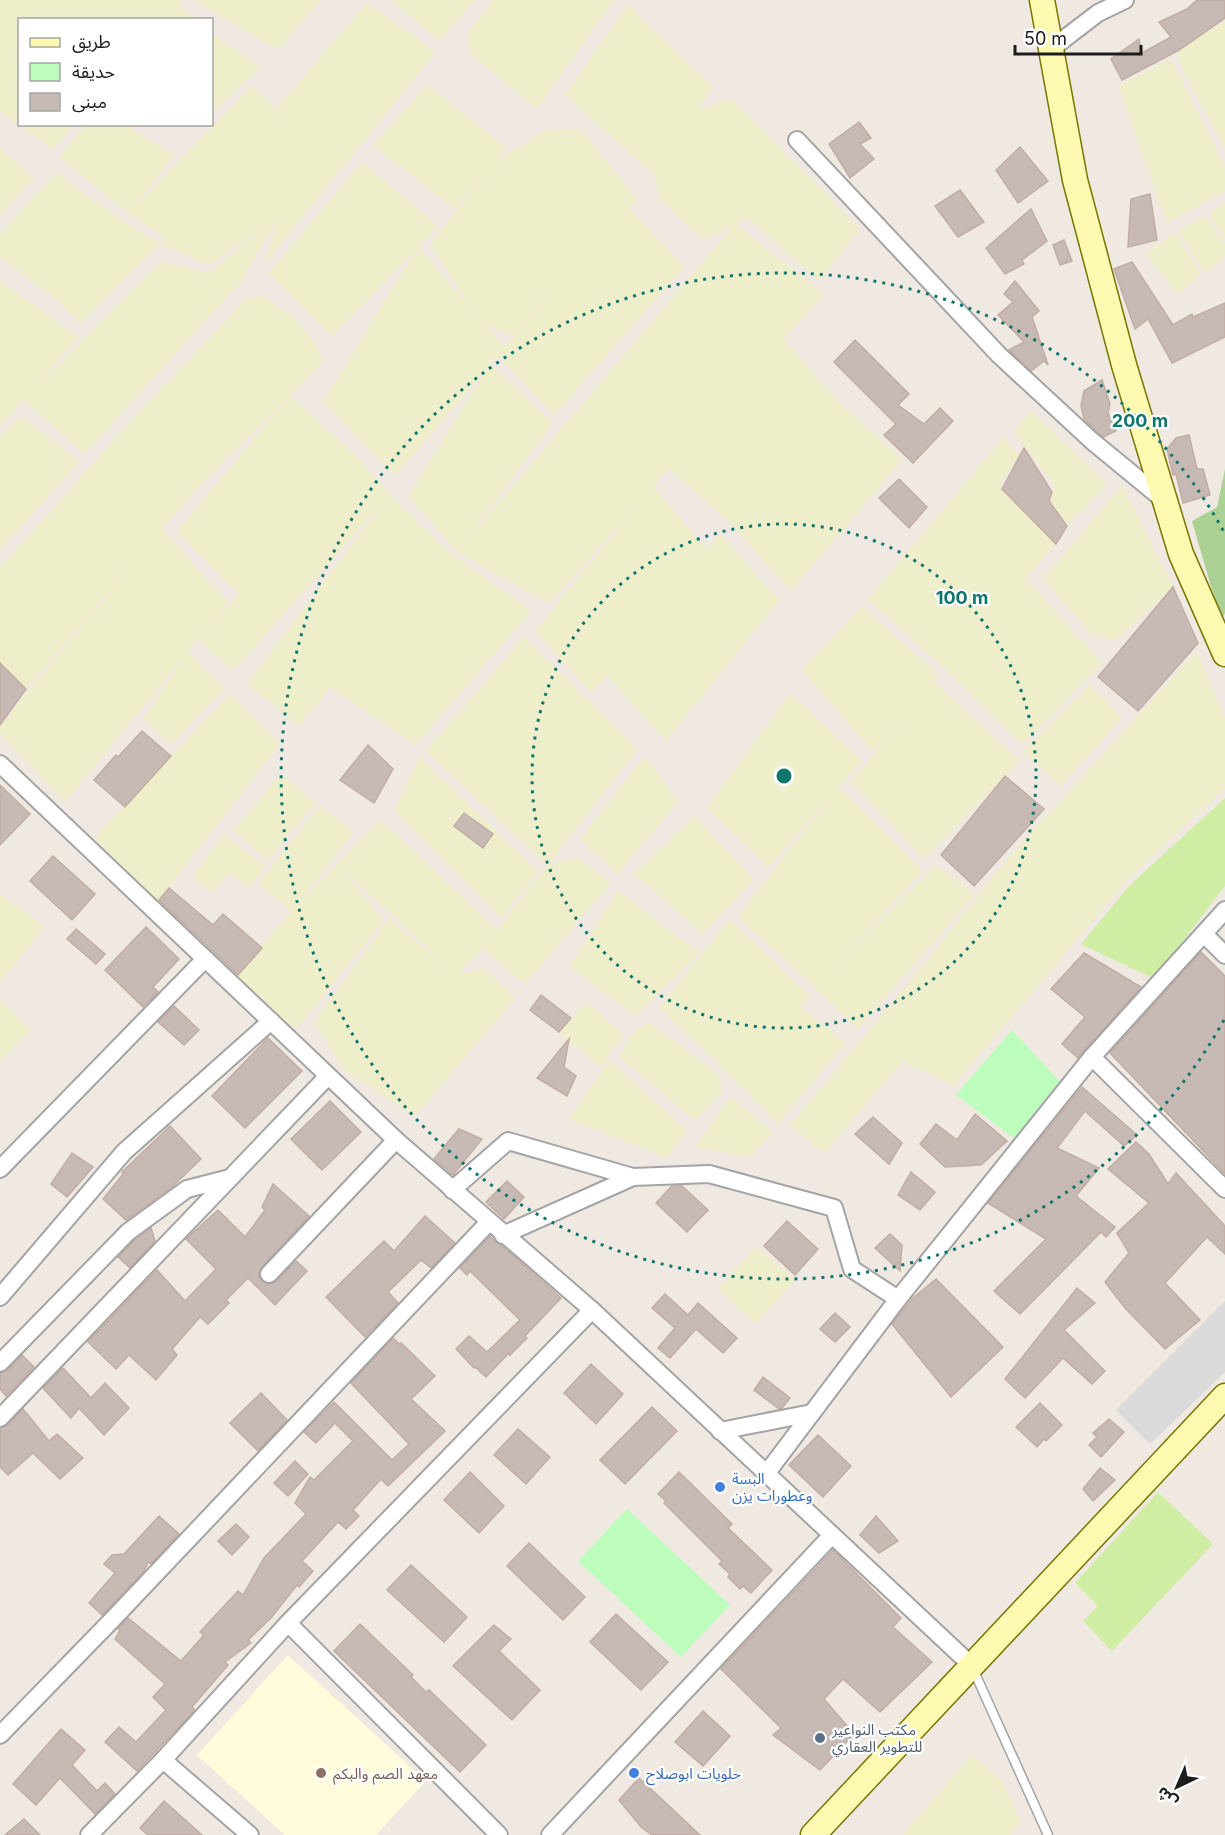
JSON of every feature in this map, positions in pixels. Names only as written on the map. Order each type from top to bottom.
[{"type":"street","points":[[1042,0],[1075,180],[1124,365],[1181,554],[1225,654]]},
{"type":"street","points":[[1051,49],[1098,13],[1125,0]]},
{"type":"street","points":[[797,140],[999,355],[1092,441],[1165,501]]},
{"type":"street","points":[[0,764],[396,1140],[592,1310],[971,1665]]},
{"type":"street","points":[[766,1473],[898,1299],[1092,1057],[1225,910]]},
{"type":"street","points":[[1204,934],[1225,955]]},
{"type":"street","points":[[0,1169],[205,959]]},
{"type":"street","points":[[0,1297],[124,1152],[271,1021]]},
{"type":"street","points":[[1092,1057],[1225,1188]]},
{"type":"street","points":[[0,1418],[328,1076]]},
{"type":"street","points":[[269,1274],[396,1140]]},
{"type":"street","points":[[452,1190],[508,1141],[633,1177],[710,1174],[834,1208],[852,1269],[898,1299]]},
{"type":"street","points":[[503,1235],[633,1177]]},
{"type":"street","points":[[0,1363],[128,1232],[187,1189],[230,1178]]},
{"type":"street","points":[[0,1734],[110,1622],[489,1222]]},
{"type":"street","points":[[88,1835],[163,1760],[288,1623],[592,1310]]},
{"type":"street","points":[[813,1835],[1225,1396]]},
{"type":"street","points":[[720,1431],[812,1413]]},
{"type":"street","points":[[550,1835],[831,1535]]},
{"type":"street","points":[[288,1623],[499,1835]]},
{"type":"street","points":[[163,1760],[250,1835]]},
{"type":"lane","points":[[971,1665],[1048,1835]]},
{"type":"shaded area","points":[[1225,1301],[1225,1372],[1150,1444],[1116,1410]]},
{"type":"shaded area","points":[[288,1655],[426,1781],[376,1835],[285,1835],[197,1755]]},
{"type":"green space","points":[[0,0],[183,0],[179,5],[192,18],[18,18],[18,125],[0,112]]},
{"type":"green space","points":[[200,0],[321,0],[278,50],[198,3]]},
{"type":"green space","points":[[391,0],[474,0],[440,41]]},
{"type":"green space","points":[[492,0],[614,0],[537,109],[469,53],[468,33]]},
{"type":"green space","points":[[367,3],[436,52],[264,265],[278,218],[241,282],[85,454],[23,400],[0,426],[0,280],[78,337],[33,390],[161,262],[209,273],[270,223],[209,265],[160,244],[165,238],[128,213],[59,157],[85,126],[128,126],[174,155],[134,207],[252,86],[275,108],[267,119]]},
{"type":"green space","points":[[628,5],[713,87],[698,110],[731,99],[860,229],[820,281],[747,218],[736,224],[824,294],[784,339],[837,400],[902,460],[791,591],[729,522],[669,469],[653,486],[707,549],[720,534],[780,600],[666,741],[607,676],[591,693],[535,631],[639,503],[549,604],[457,552],[408,496],[487,369],[395,476],[323,402],[416,250],[332,336],[269,273],[362,162],[438,226],[419,247],[470,307],[430,244],[484,175],[454,209],[373,145],[427,85],[507,148],[497,161],[546,130],[581,129],[637,200],[630,209],[685,267],[554,415],[498,356],[490,364],[553,423],[466,541],[734,225],[703,240],[661,200],[653,174],[565,95]],"holes":[[[553,292],[505,347],[485,325],[514,335]]]},
{"type":"green space","points":[[1225,21],[1225,149],[1178,61],[1179,50]]},
{"type":"green space","points":[[213,35],[261,67],[213,113]]},
{"type":"green space","points":[[1171,59],[1225,167],[1225,191],[1167,224],[1118,86]]},
{"type":"green space","points":[[20,126],[73,126],[53,149]]},
{"type":"green space","points":[[0,149],[34,178],[0,215]]},
{"type":"green space","points":[[56,173],[121,220],[160,244],[81,324],[56,299],[0,257],[0,234]]},
{"type":"green space","points":[[1225,203],[1225,239],[1209,213]]},
{"type":"green space","points":[[1205,215],[1225,244],[1225,256],[1205,273],[1179,231]]},
{"type":"green space","points":[[1176,233],[1201,274],[1178,295],[1145,253]]},
{"type":"green space","points":[[248,297],[264,297],[294,317],[318,347],[323,362],[290,396],[362,461],[390,495],[443,547],[531,611],[416,745],[330,688],[299,726],[247,684],[383,503],[233,671],[198,639],[188,651],[224,689],[171,745],[143,719],[183,658],[65,802],[0,734],[0,726],[128,570],[26,689],[0,663],[0,568],[130,422]],"holes":[[[284,402],[177,532],[239,594],[208,628],[228,602],[162,529],[202,483]]]},
{"type":"green space","points":[[1031,410],[1107,484],[1067,526],[1046,498],[1055,487],[1014,432]]},
{"type":"green space","points":[[20,416],[80,461],[0,550],[0,438]]},
{"type":"green space","points":[[1004,437],[1020,457],[999,485],[1056,544],[1026,578],[1102,663],[1023,745],[945,669],[868,599]]},
{"type":"green space","points":[[1225,469],[1225,613],[1221,621],[1192,521],[1217,507]]},
{"type":"green space","points":[[1122,485],[1173,587],[1115,641],[1092,635],[1043,579]]},
{"type":"green space","points":[[862,607],[939,675],[934,681],[1020,761],[924,859],[851,782],[902,719],[873,752],[802,670]]},
{"type":"green space","points":[[524,637],[638,749],[548,865],[578,858],[611,883],[525,984],[482,949],[459,974],[484,968],[516,998],[415,1116],[344,1070],[314,1022],[389,919],[447,966],[342,869],[384,921],[296,1029],[229,981],[292,911],[258,884],[320,806],[354,832],[297,905],[381,820],[497,930],[547,865],[426,751]]},
{"type":"green space","points":[[1197,651],[1225,718],[1225,788],[1126,881],[954,1086],[903,1062],[824,1153],[790,1125],[907,985],[1010,856]]},
{"type":"green space","points":[[1090,684],[1122,718],[1061,786],[1023,752]]},
{"type":"green space","points":[[790,693],[862,761],[839,787],[923,871],[834,966],[936,865],[975,894],[858,1029],[738,916],[829,799],[769,867],[707,808]]},
{"type":"green space","points":[[230,694],[280,744],[156,904],[94,838]]},
{"type":"green space","points":[[645,756],[678,802],[618,874],[580,839]]},
{"type":"green space","points":[[420,757],[538,872],[502,918],[394,811]]},
{"type":"green space","points":[[281,774],[316,803],[268,860],[233,831]]},
{"type":"green space","points":[[1225,798],[1225,886],[1154,979],[1081,944],[1130,885]]},
{"type":"green space","points":[[695,816],[754,880],[703,934],[634,874]]},
{"type":"green space","points":[[224,835],[266,866],[249,889],[229,873],[213,893],[192,877]]},
{"type":"green space","points":[[618,891],[700,953],[636,1016],[569,967]]},
{"type":"green space","points":[[0,895],[45,927],[0,983]]},
{"type":"green space","points":[[730,919],[810,996],[800,1007],[846,1043],[778,1124],[659,1007]]},
{"type":"green space","points":[[0,1001],[31,1031],[0,1062]]},
{"type":"green space","points":[[587,1002],[623,1035],[600,1067],[559,1032]]},
{"type":"green space","points":[[648,1022],[720,1075],[722,1093],[695,1120],[620,1058],[630,1036]]},
{"type":"green space","points":[[1012,1030],[1060,1082],[1014,1138],[956,1095]]},
{"type":"green space","points":[[609,1060],[687,1131],[667,1158],[569,1119]]},
{"type":"green space","points":[[731,1097],[773,1133],[750,1157],[695,1147]]},
{"type":"green space","points":[[757,1246],[795,1280],[756,1324],[718,1289]]},
{"type":"green space","points":[[1158,1492],[1213,1544],[1112,1651],[1083,1621],[1098,1606],[1075,1583]]},
{"type":"green space","points":[[627,1509],[730,1605],[681,1657],[578,1561]]},
{"type":"green space","points":[[972,1755],[1002,1781],[1021,1821],[1011,1835],[902,1835]]},
{"type":"building","points":[[1197,0],[1225,0],[1225,18],[1179,50],[1122,80],[1111,59],[1139,39],[1142,53],[1171,37],[1159,22],[1187,9]]},
{"type":"building","points":[[859,122],[871,138],[860,144],[874,159],[850,178],[829,144]]},
{"type":"building","points":[[1020,147],[1048,181],[1018,203],[996,170]]},
{"type":"building","points":[[960,190],[984,222],[958,237],[935,206]]},
{"type":"building","points":[[1150,194],[1157,240],[1128,247],[1131,199]]},
{"type":"building","points":[[1031,209],[1047,241],[1022,260],[1024,264],[1005,274],[986,248]]},
{"type":"building","points":[[1064,240],[1072,261],[1060,265],[1053,245]]},
{"type":"building","points":[[1132,262],[1173,325],[1192,314],[1193,317],[1225,303],[1225,337],[1172,363],[1148,319],[1135,329],[1114,269]]},
{"type":"building","points":[[1015,281],[1039,311],[1032,317],[1048,365],[1044,361],[1031,371],[1009,350],[1024,342],[998,315],[1013,302],[1004,294]]},
{"type":"building","points":[[855,340],[909,394],[898,405],[924,424],[940,408],[953,421],[913,463],[884,435],[896,424],[834,362]]},
{"type":"building","points":[[1102,380],[1110,404],[1108,413],[1116,431],[1103,437],[1084,419],[1081,406],[1084,391]]},
{"type":"building","points":[[1189,435],[1197,469],[1203,469],[1210,495],[1183,503],[1167,449],[1176,438]]},
{"type":"building","points":[[1024,448],[1052,492],[1049,501],[1067,526],[1056,544],[1002,489]]},
{"type":"building","points":[[899,479],[927,507],[909,528],[879,498]]},
{"type":"building","points":[[1173,587],[1198,643],[1138,711],[1098,677]]},
{"type":"building","points":[[0,663],[26,689],[0,725]]},
{"type":"building","points":[[142,731],[171,756],[125,807],[94,780]]},
{"type":"building","points":[[368,745],[393,769],[374,803],[340,780]]},
{"type":"building","points":[[1005,776],[1044,809],[974,886],[941,855]]},
{"type":"building","points":[[0,785],[30,814],[0,845]]},
{"type":"building","points":[[464,813],[493,834],[483,848],[454,826]]},
{"type":"building","points":[[53,856],[95,894],[72,920],[30,881]]},
{"type":"building","points":[[169,888],[213,925],[223,914],[262,948],[238,975],[159,900]]},
{"type":"building","points":[[146,927],[179,959],[153,987],[158,992],[143,1007],[105,970]]},
{"type":"building","points":[[76,929],[105,954],[96,964],[67,939]]},
{"type":"building","points":[[1201,952],[1225,976],[1225,1174],[1110,1053]]},
{"type":"building","points":[[1084,953],[1141,987],[1078,1058],[1062,1044],[1085,1017],[1051,989]]},
{"type":"building","points":[[541,995],[571,1018],[559,1032],[530,1010]]},
{"type":"building","points":[[174,1006],[199,1030],[184,1045],[158,1022]]},
{"type":"building","points":[[268,1038],[302,1071],[245,1128],[212,1096]]},
{"type":"building","points":[[569,1039],[564,1067],[576,1076],[567,1096],[537,1078]]},
{"type":"building","points":[[1082,1087],[1137,1135],[1124,1146],[1085,1111],[1057,1148],[1099,1168],[1076,1196],[1115,1227],[1106,1237],[1101,1232],[1020,1314],[994,1291],[1046,1239],[988,1203]]},
{"type":"building","points":[[330,1101],[361,1132],[322,1170],[291,1139]]},
{"type":"building","points":[[975,1114],[1007,1141],[981,1165],[945,1167],[920,1144],[936,1124],[957,1140]]},
{"type":"building","points":[[873,1117],[902,1143],[889,1164],[855,1134]]},
{"type":"building","points":[[170,1126],[201,1159],[173,1186],[126,1220],[103,1199],[124,1173],[122,1172]]},
{"type":"building","points":[[459,1129],[482,1139],[453,1175],[434,1159]]},
{"type":"building","points":[[1136,1142],[1149,1154],[1168,1184],[1176,1173],[1225,1226],[1225,1254],[1207,1237],[1165,1283],[1200,1320],[1165,1349],[1125,1308],[1105,1282],[1129,1253],[1117,1233],[1149,1203],[1108,1169]]},
{"type":"building","points":[[72,1153],[93,1167],[67,1197],[51,1184]]},
{"type":"building","points":[[911,1172],[935,1192],[920,1210],[898,1195]]},
{"type":"building","points":[[507,1181],[524,1197],[504,1219],[486,1202]]},
{"type":"building","points":[[273,1184],[309,1216],[259,1271],[259,1278],[267,1284],[276,1282],[296,1261],[307,1271],[275,1305],[248,1278],[226,1300],[229,1303],[208,1324],[200,1317],[172,1349],[177,1355],[156,1380],[129,1355],[116,1369],[88,1342],[157,1270],[185,1301],[216,1269],[186,1239],[218,1210],[245,1237],[265,1210],[262,1207]]},
{"type":"building","points":[[672,1186],[682,1186],[708,1210],[687,1232],[656,1203]]},
{"type":"building","points":[[425,1216],[455,1243],[431,1268],[421,1260],[388,1292],[398,1303],[365,1337],[326,1297],[384,1241],[394,1251]]},
{"type":"building","points":[[787,1221],[818,1249],[795,1275],[764,1246]]},
{"type":"building","points":[[151,1228],[155,1241],[130,1268],[118,1257]]},
{"type":"building","points":[[890,1234],[902,1245],[900,1271],[875,1248]]},
{"type":"building","points":[[490,1236],[561,1298],[525,1336],[527,1338],[486,1377],[456,1349],[469,1336],[487,1352],[520,1320],[470,1271],[467,1275],[460,1268]]},
{"type":"building","points":[[936,1279],[1003,1347],[951,1397],[892,1324],[913,1298]]},
{"type":"building","points":[[1077,1288],[1095,1303],[1064,1330],[1105,1371],[1092,1384],[1063,1358],[1025,1398],[1005,1379]]},
{"type":"building","points":[[665,1294],[688,1315],[698,1303],[737,1338],[723,1353],[696,1329],[670,1358],[658,1348],[675,1328],[652,1308]]},
{"type":"building","points":[[835,1313],[850,1327],[835,1342],[820,1329]]},
{"type":"building","points":[[393,1338],[435,1376],[411,1399],[445,1431],[388,1486],[381,1479],[353,1510],[359,1516],[346,1529],[338,1522],[302,1561],[313,1571],[299,1587],[297,1585],[271,1618],[248,1640],[251,1643],[225,1662],[228,1665],[192,1707],[195,1710],[137,1771],[105,1742],[119,1727],[136,1742],[166,1710],[153,1697],[165,1684],[115,1639],[120,1630],[118,1629],[128,1618],[181,1661],[204,1635],[200,1632],[238,1591],[243,1595],[264,1558],[306,1514],[295,1503],[310,1477],[314,1480],[353,1441],[335,1423],[316,1443],[304,1432],[334,1402],[392,1460],[409,1444],[351,1383]]},
{"type":"building","points":[[22,1355],[34,1367],[6,1396],[0,1389],[0,1373],[8,1370]]},
{"type":"building","points":[[591,1364],[623,1394],[596,1424],[564,1393]]},
{"type":"building","points":[[63,1368],[91,1398],[105,1383],[129,1408],[104,1435],[79,1408],[71,1418],[43,1388]]},
{"type":"building","points":[[763,1377],[790,1398],[782,1408],[779,1409],[754,1390]]},
{"type":"building","points":[[261,1393],[287,1420],[258,1451],[230,1423]]},
{"type":"building","points":[[1040,1403],[1062,1425],[1037,1447],[1016,1427]]},
{"type":"building","points":[[652,1407],[677,1431],[625,1484],[600,1460]]},
{"type":"building","points":[[23,1409],[49,1441],[57,1434],[83,1458],[60,1479],[33,1453],[8,1475],[0,1467],[0,1428],[8,1425]]},
{"type":"building","points":[[1109,1419],[1124,1432],[1101,1457],[1089,1445],[1097,1437],[1093,1433]]},
{"type":"building","points":[[518,1429],[550,1457],[526,1484],[494,1455]]},
{"type":"building","points":[[818,1435],[851,1466],[823,1497],[789,1465]]},
{"type":"building","points":[[295,1461],[308,1474],[288,1496],[274,1483]]},
{"type":"building","points":[[1100,1468],[1115,1480],[1093,1501],[1083,1489]]},
{"type":"building","points":[[470,1472],[504,1506],[479,1533],[444,1500]]},
{"type":"building","points":[[679,1472],[732,1524],[728,1528],[772,1570],[751,1593],[743,1586],[740,1589],[728,1577],[730,1574],[719,1564],[722,1561],[664,1503],[666,1501],[658,1494]]},
{"type":"building","points":[[159,1516],[179,1534],[151,1564],[148,1562],[144,1571],[102,1615],[89,1603],[115,1573],[104,1564],[112,1555],[124,1554]]},
{"type":"building","points":[[876,1516],[898,1541],[879,1553],[860,1535]]},
{"type":"building","points":[[236,1524],[249,1537],[232,1555],[218,1541]]},
{"type":"building","points":[[529,1543],[585,1597],[563,1620],[507,1566]]},
{"type":"building","points":[[833,1550],[901,1618],[893,1627],[932,1662],[880,1712],[843,1679],[824,1699],[854,1734],[820,1770],[773,1735],[781,1728],[721,1669]]},
{"type":"building","points":[[411,1565],[467,1617],[444,1642],[387,1590]]},
{"type":"building","points":[[616,1614],[668,1662],[641,1690],[590,1642]]},
{"type":"building","points":[[360,1624],[413,1675],[411,1677],[426,1692],[429,1690],[486,1745],[460,1772],[334,1651]]},
{"type":"building","points":[[494,1625],[511,1639],[499,1651],[540,1690],[512,1720],[453,1666]]},
{"type":"building","points":[[703,1711],[730,1736],[703,1766],[675,1742]]},
{"type":"building","points":[[61,1729],[85,1750],[72,1765],[97,1791],[105,1783],[115,1794],[95,1814],[60,1778],[36,1805],[13,1784]]},
{"type":"building","points":[[639,1778],[700,1835],[652,1835],[641,1827],[619,1800]]},
{"type":"building","points":[[164,1801],[202,1835],[148,1835],[140,1828]]},
{"type":"building","points":[[24,1819],[40,1835],[5,1835]]},
{"type":"place","name":"البسة وعطورات يزن","points":[[720,1487]]},
{"type":"place","name":"مكتب النواعير للتطوير العقاري","points":[[820,1738]]},
{"type":"place","name":"معهد الصم والبكم","points":[[321,1773]]},
{"type":"place","name":"حلويات ابوصلاح","points":[[634,1773]]}]
